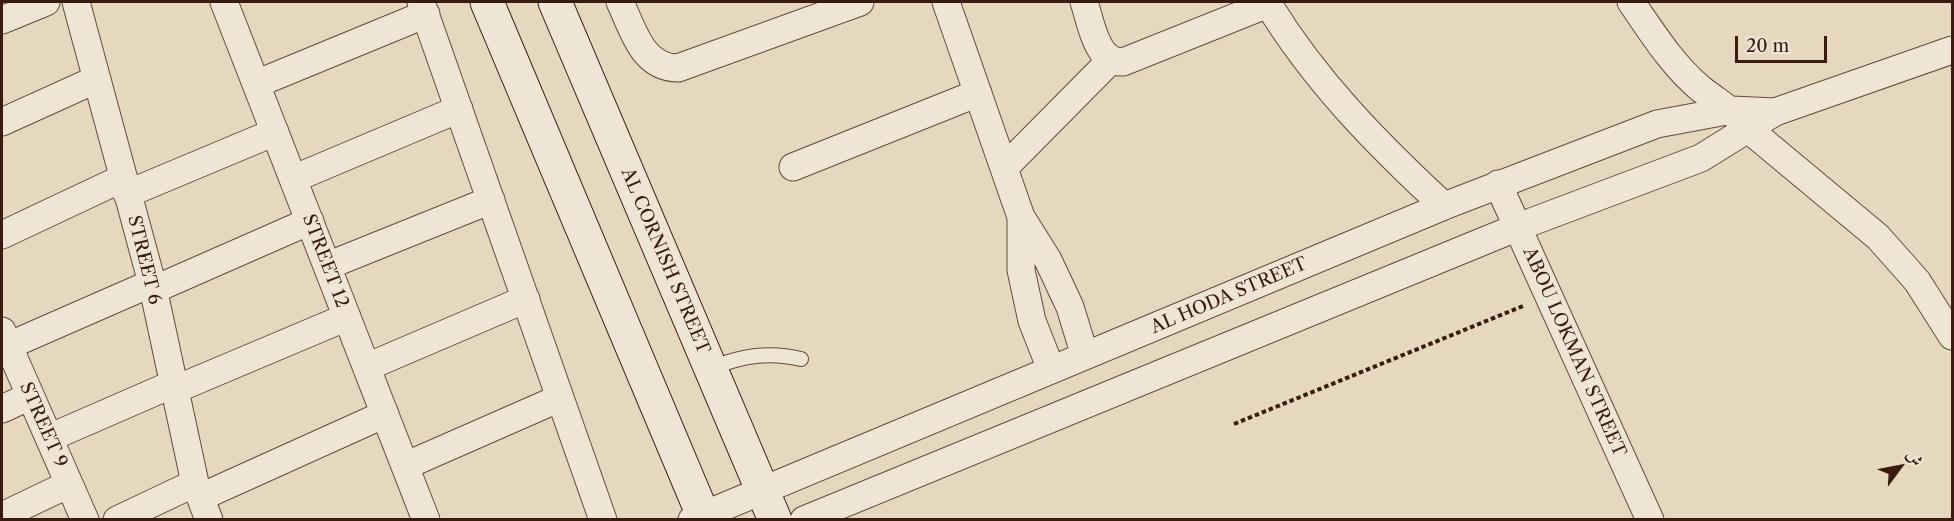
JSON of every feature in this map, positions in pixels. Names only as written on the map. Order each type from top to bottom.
[{"type":"main road","points":[[487,2],[700,518]]},
{"type":"main road","name":"AL CORNISH STREET","points":[[555,2],[775,519]]},
{"type":"street","points":[[2,20],[46,2]]},
{"type":"street","name":"STREET 6","points":[[75,2],[152,287],[202,500]]},
{"type":"street","name":"STREET 12","points":[[224,2],[426,519]]},
{"type":"street","points":[[620,2],[644,51],[650,59],[668,68],[678,68],[828,7],[860,2]]},
{"type":"street","points":[[946,2],[1021,218],[1048,260],[1070,307],[1085,356]]},
{"type":"street","points":[[1084,2],[1101,51],[1110,61],[1123,62],[1268,3],[1319,77],[1378,145],[1444,206]]},
{"type":"street","points":[[1631,2],[1662,48],[1701,89],[1740,119],[1878,237],[1917,281],[1953,336]]},
{"type":"street","points":[[256,84],[424,8],[603,519]]},
{"type":"street","name":"AL HODA STREET","points":[[700,518],[762,489],[1444,206],[1657,124],[1740,119],[1775,112],[1953,51]]},
{"type":"street","points":[[1004,168],[1110,61]]},
{"type":"street","points":[[2,122],[97,79]]},
{"type":"street","points":[[793,167],[978,93]]},
{"type":"street","points":[[293,179],[459,109]]},
{"type":"street","points":[[804,519],[1518,227],[1701,158],[1740,119]]},
{"type":"street","points":[[2,235],[125,186],[275,132]]},
{"type":"street","name":"ABOU LOKMAN STREET","points":[[1498,184],[1650,519]]},
{"type":"street","points":[[327,266],[491,200]]},
{"type":"street","points":[[1021,218],[1021,270],[1032,321],[1051,369]]},
{"type":"street","points":[[5,338],[152,287],[310,221]]},
{"type":"street","points":[[367,367],[526,299]]},
{"type":"street","points":[[49,438],[347,317]]},
{"type":"street","name":"STREET 9","points":[[5,338],[84,519]]},
{"type":"street","points":[[2,409],[30,396]]},
{"type":"street","points":[[405,466],[560,398]]},
{"type":"street","points":[[117,519],[202,500],[385,414]]},
{"type":"street","points":[[2,516],[69,484]]},
{"type":"lane","points":[[711,368],[738,357],[754,355],[778,354],[801,359]]},
{"type":"path","points":[[1234,424],[1549,295]]}]
